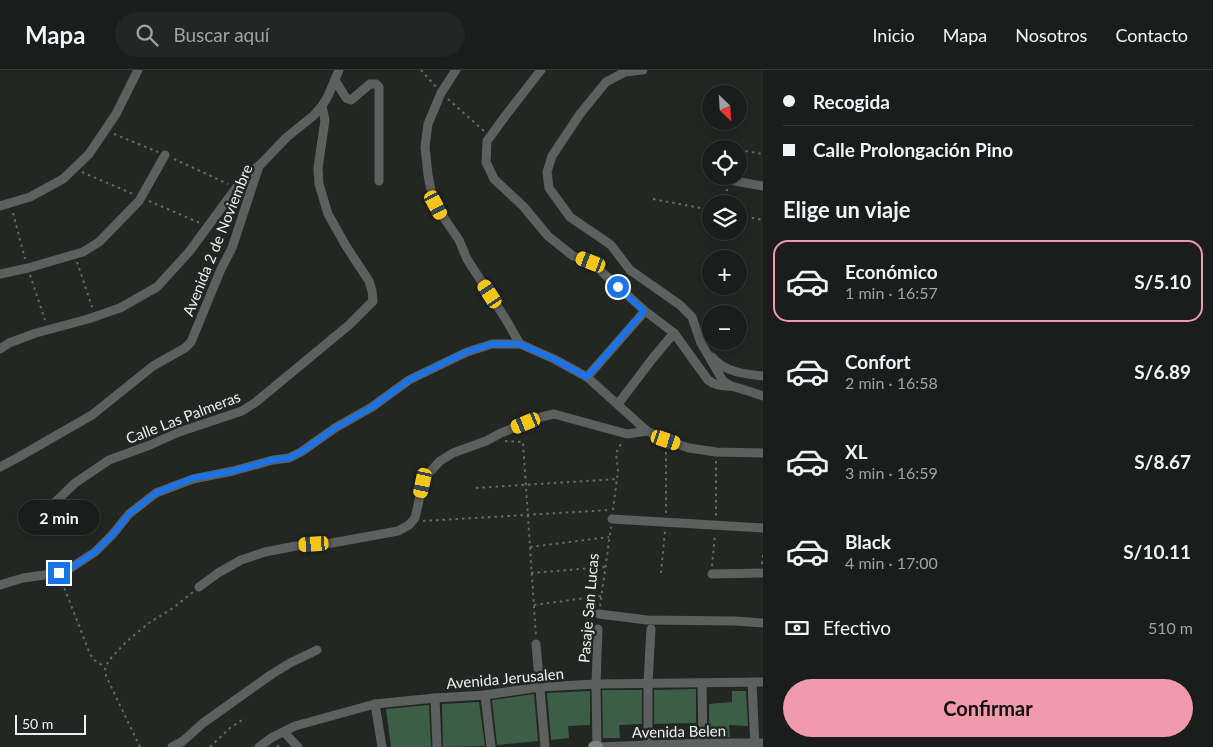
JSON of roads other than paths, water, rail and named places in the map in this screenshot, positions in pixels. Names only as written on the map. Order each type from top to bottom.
[{"type":"street","points":[[0,206],[30,197],[63,178],[89,154],[116,114],[138,70]]},
{"type":"street","name":"Avenida 2 de Noviembre","points":[[0,466],[92,415],[153,366],[191,342],[221,269],[232,248],[259,166],[322,106],[339,70]]},
{"type":"street","points":[[456,70],[441,93],[428,124],[425,147],[432,196],[459,240],[467,260],[506,318],[520,344]]},
{"type":"street","points":[[541,70],[487,141],[486,162],[494,178],[523,206],[548,236],[573,256],[591,262],[644,311],[674,333],[708,380],[715,384],[763,396]]},
{"type":"street","points":[[643,70],[625,72],[606,82],[580,114],[552,156],[546,172],[549,188],[570,217],[610,245],[630,270],[680,305],[692,317],[701,343],[723,381],[733,387]]},
{"type":"street","points":[[335,80],[346,98],[351,100],[370,84],[376,84],[379,87],[379,181]]},
{"type":"street","name":"Calle Las Palmeras","points":[[45,512],[75,483],[108,460],[179,432],[242,411],[256,402],[349,325],[373,301],[369,281],[328,214],[319,184],[318,168],[325,120],[322,106]]},
{"type":"street","points":[[0,274],[83,252],[99,242],[139,201],[165,155]]},
{"type":"street","points":[[0,348],[36,333],[120,308],[157,287],[189,252],[245,176],[259,166]]},
{"type":"street","points":[[747,183],[763,186]]},
{"type":"street","points":[[587,377],[644,311]]},
{"type":"street","points":[[618,404],[674,333]]},
{"type":"street","points":[[701,343],[716,362],[731,371],[763,376]]},
{"type":"street","points":[[0,585],[23,578],[59,573],[69,569],[95,552],[129,514],[156,493],[193,478],[233,471],[272,460],[289,458],[372,407],[409,380],[466,352],[492,344],[520,344],[554,359],[587,377],[647,431],[666,440],[689,448],[716,452],[763,453]]},
{"type":"street","points":[[199,587],[233,564],[265,552],[296,546],[332,543],[398,531],[409,525],[415,518],[423,483],[428,474],[440,461],[453,453],[541,417],[554,414],[627,434],[647,431]]},
{"type":"street","points":[[612,514],[666,522],[763,528]]},
{"type":"street","points":[[712,574],[763,573]]},
{"type":"street","points":[[599,614],[647,620],[763,623]]},
{"type":"street","name":"Pasaje San Lucas","points":[[596,747],[598,629]]},
{"type":"street","points":[[648,745],[648,683],[651,630]]},
{"type":"street","points":[[536,644],[545,747]]},
{"type":"street","points":[[172,747],[183,741],[203,722],[272,674],[317,650]]},
{"type":"street","points":[[752,682],[758,745]]},
{"type":"street","name":"Avenida Jerusalen","points":[[259,747],[295,726],[375,704],[485,695],[540,687],[596,684],[763,682]]},
{"type":"street","points":[[702,683],[703,745]]},
{"type":"street","points":[[485,695],[491,747]]},
{"type":"street","points":[[435,698],[437,747]]},
{"type":"street","points":[[375,704],[382,747]]},
{"type":"street","points":[[284,732],[298,747]]},
{"type":"street","name":"Avenida Belen","points":[[596,747],[758,745]]}]
